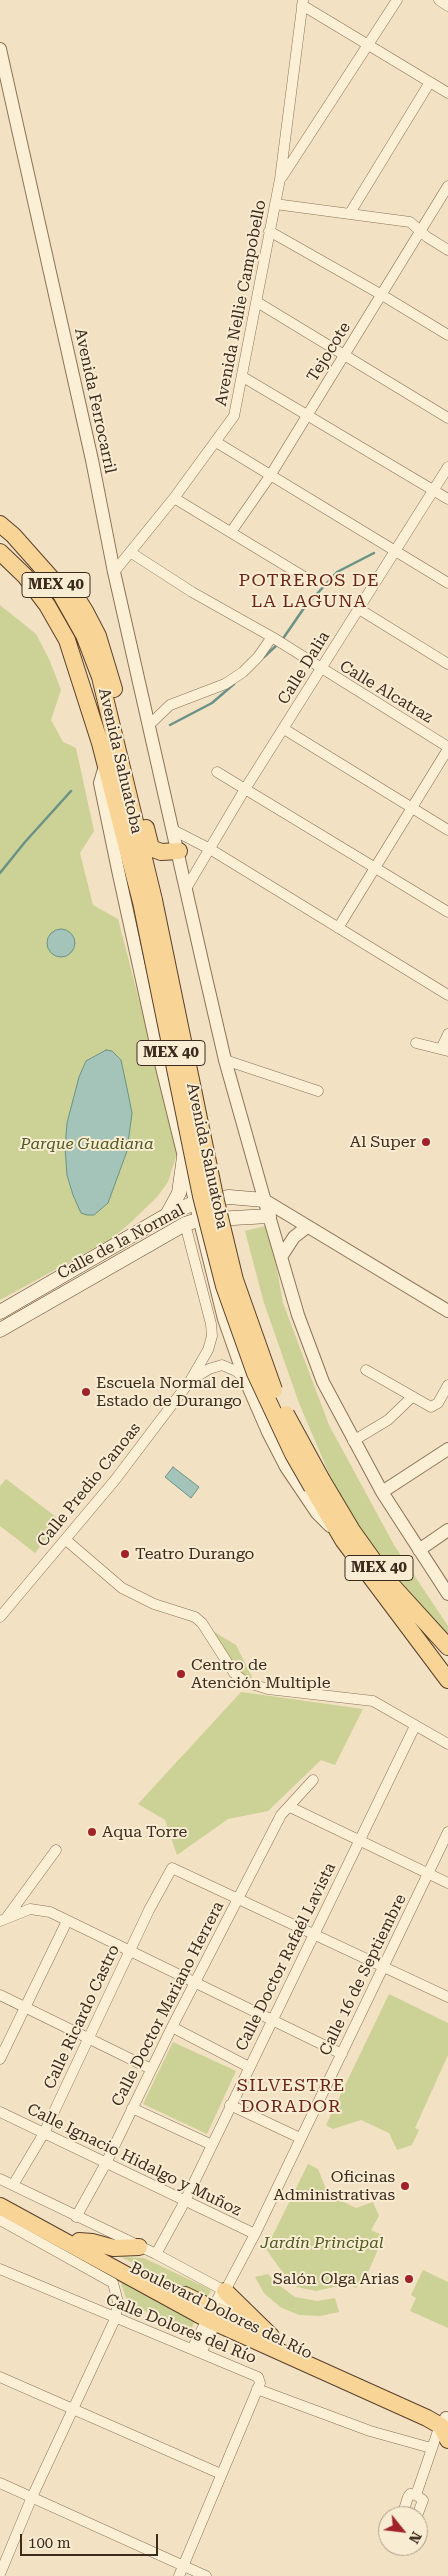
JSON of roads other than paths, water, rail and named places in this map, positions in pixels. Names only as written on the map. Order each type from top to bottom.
[{"type":"main road","points":[[0,516],[18,529],[42,553],[67,583],[85,611],[107,663],[151,848],[161,852],[179,851]]},
{"type":"main road","name":"Avenida Sahuatoba","points":[[0,524],[14,535],[53,580],[84,635],[100,677],[148,901],[199,1187],[224,1286],[254,1373],[293,1454],[353,1532],[388,1582],[448,1648]]},
{"type":"main road","name":"Avenida Sahuatoba","points":[[0,552],[24,576],[47,605],[68,640],[105,766],[148,901]]},
{"type":"main road","points":[[184,1157],[179,1192],[167,1215],[186,1225]]},
{"type":"main road","name":"Calle de la Normal","points":[[0,1312],[167,1215],[194,1203],[229,1196],[264,1200]]},
{"type":"main road","name":"Calle de la Normal","points":[[0,1330],[186,1225],[274,1213]]},
{"type":"main road","name":"MEX 40","points":[[317,1484],[343,1540],[448,1680]]},
{"type":"main road","name":"Boulevard Dolores del Río","points":[[6,2190],[79,2241],[214,2316],[271,2336],[446,2425]]},
{"type":"main road","name":"Boulevard Dolores del Río","points":[[0,2206],[103,2264],[446,2425]]},
{"type":"main road","points":[[79,2241],[92,2242],[114,2248],[139,2247]]},
{"type":"main road","points":[[103,2264],[112,2283]]},
{"type":"main road","points":[[225,2291],[271,2336]]},
{"type":"street","points":[[280,179],[397,0]]},
{"type":"street","points":[[439,0],[448,6]]},
{"type":"street","points":[[302,2],[448,92]]},
{"type":"street","name":"Avenida Nellie Campobello","points":[[114,572],[174,498],[234,416],[280,179],[302,2]]},
{"type":"street","name":"Avenida Ferrocarril","points":[[0,49],[90,450],[114,572],[173,830]]},
{"type":"street","points":[[350,213],[430,82]]},
{"type":"street","name":"Tejocote","points":[[231,532],[270,476],[448,186]]},
{"type":"street","points":[[275,204],[410,222],[448,250]]},
{"type":"street","points":[[269,231],[448,335]]},
{"type":"street","points":[[257,302],[448,418]]},
{"type":"street","points":[[243,377],[448,499]]},
{"type":"street","points":[[216,442],[448,583]]},
{"type":"street","name":"Calle Dalia","points":[[187,887],[245,789],[322,670],[448,467]]},
{"type":"street","points":[[174,498],[306,578]]},
{"type":"street","name":"Calle Alcatraz","points":[[130,552],[192,592],[272,637],[448,748]]},
{"type":"street","points":[[359,609],[448,664]]},
{"type":"street","points":[[149,725],[170,705],[225,684],[243,672],[258,657],[272,637]]},
{"type":"street","points":[[284,729],[448,830]]},
{"type":"street","points":[[338,928],[448,748]]},
{"type":"street","points":[[105,766],[100,783],[155,1039],[194,1203],[186,1225],[224,1319],[245,1378],[286,1467],[317,1513],[343,1540],[383,1605],[448,1690]]},
{"type":"street","points":[[217,772],[448,912]]},
{"type":"street","points":[[173,830],[225,1060],[264,1200],[274,1213],[281,1257],[298,1315],[324,1382],[353,1441],[418,1550],[448,1594]]},
{"type":"street","points":[[173,830],[210,849],[448,995]]},
{"type":"street","points":[[416,1043],[444,1050],[448,1034]]},
{"type":"street","points":[[225,1060],[318,1091]]},
{"type":"street","points":[[274,1213],[308,1228],[448,1311]]},
{"type":"street","name":"Calle Predio Canoas","points":[[0,1617],[115,1480],[190,1380],[208,1350],[212,1336],[186,1225]]},
{"type":"street","points":[[281,1257],[294,1237],[308,1228]]},
{"type":"street","points":[[190,1380],[209,1369],[222,1365],[236,1371],[245,1378]]},
{"type":"street","points":[[366,1370],[431,1407],[435,1407],[448,1385]]},
{"type":"street","points":[[353,1441],[388,1420],[412,1397]]},
{"type":"street","points":[[382,1492],[448,1449]]},
{"type":"street","points":[[418,1550],[448,1530]]},
{"type":"street","points":[[66,1540],[122,1588],[154,1604],[194,1617],[202,1623],[234,1674],[245,1682],[268,1689],[372,1701],[448,1744]]},
{"type":"street","name":"Calle Doctor Rafaél Lavista","points":[[156,2254],[185,2201],[210,2144],[415,1726]]},
{"type":"street","name":"Calle Doctor Mariano Herrera","points":[[76,2217],[106,2163],[172,2027],[281,1815],[313,1780]]},
{"type":"street","points":[[290,1807],[448,1883]]},
{"type":"street","name":"Calle 16 de Septiembre","points":[[197,2351],[214,2316],[227,2300],[225,2291],[255,2234],[448,1832]]},
{"type":"street","points":[[4,1919],[56,1850]]},
{"type":"street","name":"Calle Ricardo Castro","points":[[6,2190],[44,2133],[130,1951],[172,1868],[237,1899]]},
{"type":"street","points":[[237,1899],[448,1996]]},
{"type":"street","points":[[4,1919],[30,1909],[40,1909],[342,2054]]},
{"type":"street","points":[[0,2059],[68,1921]]},
{"type":"street","points":[[0,1995],[151,2069]]},
{"type":"street","points":[[172,2027],[249,2067]]},
{"type":"street","points":[[230,2105],[300,2138]]},
{"type":"street","points":[[132,2108],[210,2144]]},
{"type":"street","name":"Calle Ignacio Hidalgo y Muñoz","points":[[0,2112],[255,2234]]},
{"type":"street","points":[[0,2179],[6,2190],[76,2217],[156,2254],[225,2291]]},
{"type":"street","points":[[0,2220],[112,2283],[118,2302],[116,2319],[32,2497],[0,2574]]},
{"type":"street","name":"Calle Dolores del Río","points":[[0,2269],[116,2319],[256,2375],[259,2380],[257,2389],[370,2431],[431,2448]]},
{"type":"street","points":[[0,2377],[221,2474]]},
{"type":"street","points":[[181,2572],[257,2389]]},
{"type":"street","points":[[416,2495],[431,2448],[446,2425]]},
{"type":"street","points":[[0,2483],[32,2497],[181,2572],[206,2576]]},
{"type":"street","points":[[406,2506],[409,2496],[416,2495],[422,2500],[420,2506]]},
{"type":"water","points":[[61,929],[71,933],[75,943],[71,953],[61,957],[51,953],[47,943],[51,933]]},
{"type":"water","points":[[106,1050],[112,1051],[121,1060],[132,1113],[127,1151],[108,1203],[94,1215],[87,1215],[81,1213],[67,1175],[65,1148],[67,1123],[79,1077],[86,1061]]},
{"type":"water","points":[[173,1467],[199,1487],[191,1498],[165,1477]]},
{"type":"waterway","points":[[282,640],[304,608],[337,572],[374,553]]},
{"type":"waterway","points":[[264,657],[278,644]]},
{"type":"waterway","points":[[170,725],[212,703],[234,684]]},
{"type":"waterway","points":[[0,873],[71,791]]},
{"type":"place","name":"Al Super","points":[[426,1142]]},
{"type":"place","name":"Escuela Normal del Estado de Durango","points":[[86,1392]]},
{"type":"place","name":"Teatro Durango","points":[[125,1554]]},
{"type":"place","name":"Centro de Atención Multiple","points":[[181,1674]]},
{"type":"place","name":"Aqua Torre","points":[[92,1832]]},
{"type":"place","name":"Oficinas Administrativas","points":[[405,2186]]},
{"type":"place","name":"Salón Olga Arias","points":[[409,2279]]},
{"type":"district","name":"POTREROS DE LA LAGUNA","points":[[309,591]]},
{"type":"district","name":"SILVESTRE DORADOR","points":[[291,2096]]},
{"type":"park label","name":"Parque Guadiana","points":[[87,1144]]},
{"type":"park label","name":"Jardín Principal","points":[[322,2243]]}]
